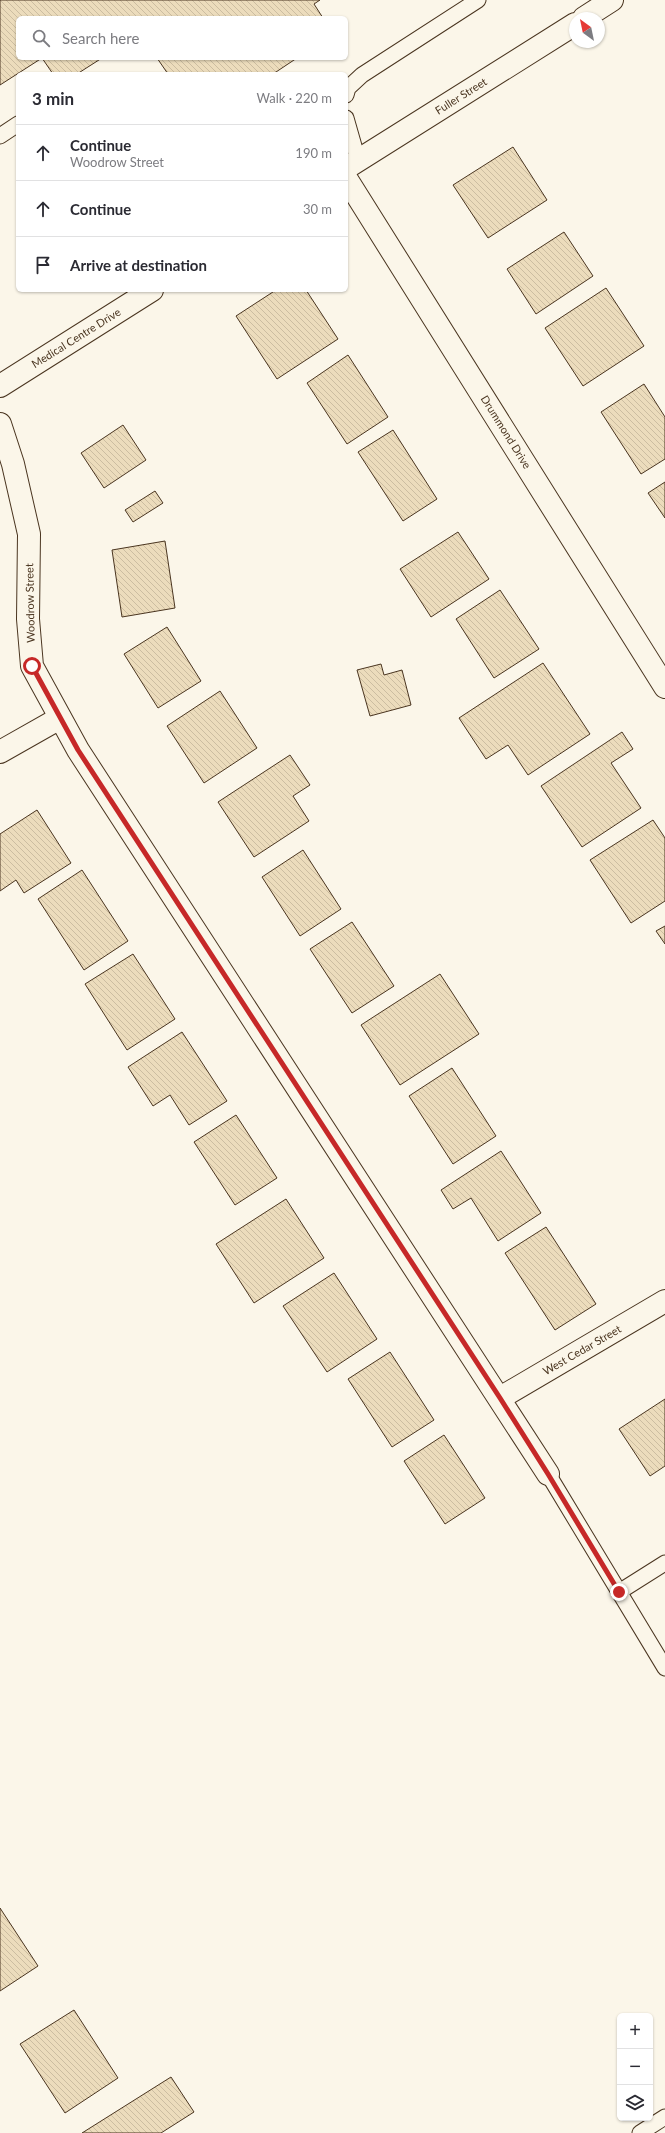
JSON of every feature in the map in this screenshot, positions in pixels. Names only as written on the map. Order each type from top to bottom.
[{"type":"street","points":[[593,12],[612,0]]},
{"type":"street","name":"Fuller Street","points":[[350,168],[569,28]]},
{"type":"street","name":"Drummond Drive","points":[[350,168],[665,687]]},
{"type":"street","name":"Medical Centre Drive","points":[[0,386],[149,292]]},
{"type":"street","name":"Woodrow Street","points":[[0,424],[13,464],[29,534],[28,619],[32,666],[78,750],[548,1474]]},
{"type":"street","points":[[0,752],[60,718]]},
{"type":"street","name":"West Cedar Street","points":[[500,1398],[665,1301]]},
{"type":"lane","points":[[348,88],[362,75],[478,0]]},
{"type":"lane","points":[[0,136],[16,125]]},
{"type":"lane","points":[[348,143],[350,168]]},
{"type":"lane","points":[[548,1474],[665,1668]]},
{"type":"lane","points":[[619,1592],[665,1563]]},
{"type":"lane","points":[[640,2133],[665,2117]]},
{"type":"building","points":[[0,0],[320,0],[314,4],[322,16],[16,16],[16,60],[39,60],[20,72],[16,72],[16,75],[0,85]]},
{"type":"building","points":[[43,60],[99,60],[80,72],[52,72]]},
{"type":"building","points":[[158,60],[294,60],[276,72],[167,72]]},
{"type":"building","points":[[513,147],[547,200],[488,238],[453,185]]},
{"type":"building","points":[[564,232],[593,276],[536,314],[507,269]]},
{"type":"building","points":[[606,288],[644,346],[583,386],[545,328]]},
{"type":"building","points":[[273,292],[307,292],[338,339],[277,379],[236,316]]},
{"type":"building","points":[[348,355],[388,417],[347,444],[307,383]]},
{"type":"building","points":[[644,384],[665,417],[665,459],[641,474],[601,412]]},
{"type":"building","points":[[123,425],[146,460],[104,488],[81,453]]},
{"type":"building","points":[[393,430],[437,499],[403,521],[358,452]]},
{"type":"building","points":[[665,482],[665,518],[648,493]]},
{"type":"building","points":[[155,491],[163,503],[133,522],[125,510]]},
{"type":"building","points":[[458,532],[489,579],[431,617],[400,569]]},
{"type":"building","points":[[165,541],[175,608],[122,617],[112,550]]},
{"type":"building","points":[[500,590],[539,649],[494,678],[456,619]]},
{"type":"building","points":[[167,627],[201,681],[158,708],[124,654]]},
{"type":"building","points":[[543,663],[590,734],[528,775],[508,745],[486,759],[459,718]]},
{"type":"building","points":[[381,664],[384,675],[402,670],[411,705],[370,716],[357,670]]},
{"type":"building","points":[[220,691],[257,748],[204,783],[167,726]]},
{"type":"building","points":[[622,732],[633,749],[611,763],[641,808],[582,847],[541,786]]},
{"type":"building","points":[[290,755],[310,785],[293,796],[309,821],[254,857],[218,802]]},
{"type":"building","points":[[37,810],[71,863],[24,893],[16,880],[0,891],[0,834]]},
{"type":"building","points":[[653,820],[665,838],[665,901],[631,923],[590,860]]},
{"type":"building","points":[[303,850],[341,909],[300,936],[262,877]]},
{"type":"building","points":[[82,870],[128,941],[84,970],[38,899]]},
{"type":"building","points":[[352,922],[394,986],[352,1013],[310,949]]},
{"type":"building","points":[[665,926],[665,944],[656,931]]},
{"type":"building","points":[[133,954],[175,1019],[127,1050],[85,984]]},
{"type":"building","points":[[440,974],[479,1034],[400,1085],[361,1025]]},
{"type":"building","points":[[182,1032],[227,1101],[189,1125],[170,1095],[153,1106],[128,1067]]},
{"type":"building","points":[[452,1068],[496,1136],[453,1164],[409,1096]]},
{"type":"building","points":[[236,1115],[277,1178],[235,1205],[194,1142]]},
{"type":"building","points":[[501,1151],[541,1213],[498,1241],[471,1198],[453,1209],[441,1190]]},
{"type":"building","points":[[286,1199],[324,1258],[254,1303],[216,1244]]},
{"type":"building","points":[[546,1227],[596,1304],[555,1330],[505,1253]]},
{"type":"building","points":[[334,1273],[377,1339],[327,1372],[283,1306]]},
{"type":"building","points":[[390,1352],[434,1420],[392,1447],[348,1379]]},
{"type":"building","points":[[665,1399],[665,1466],[650,1476],[619,1429]]},
{"type":"building","points":[[444,1435],[485,1498],[445,1524],[404,1461]]},
{"type":"building","points":[[0,1908],[38,1966],[0,1991]]},
{"type":"building","points":[[74,2010],[118,2078],[65,2113],[20,2044]]},
{"type":"building","points":[[171,2077],[194,2112],[161,2133],[82,2133]]},
{"type":"route","points":[[32,666],[78,750],[500,1398],[619,1592]]}]
